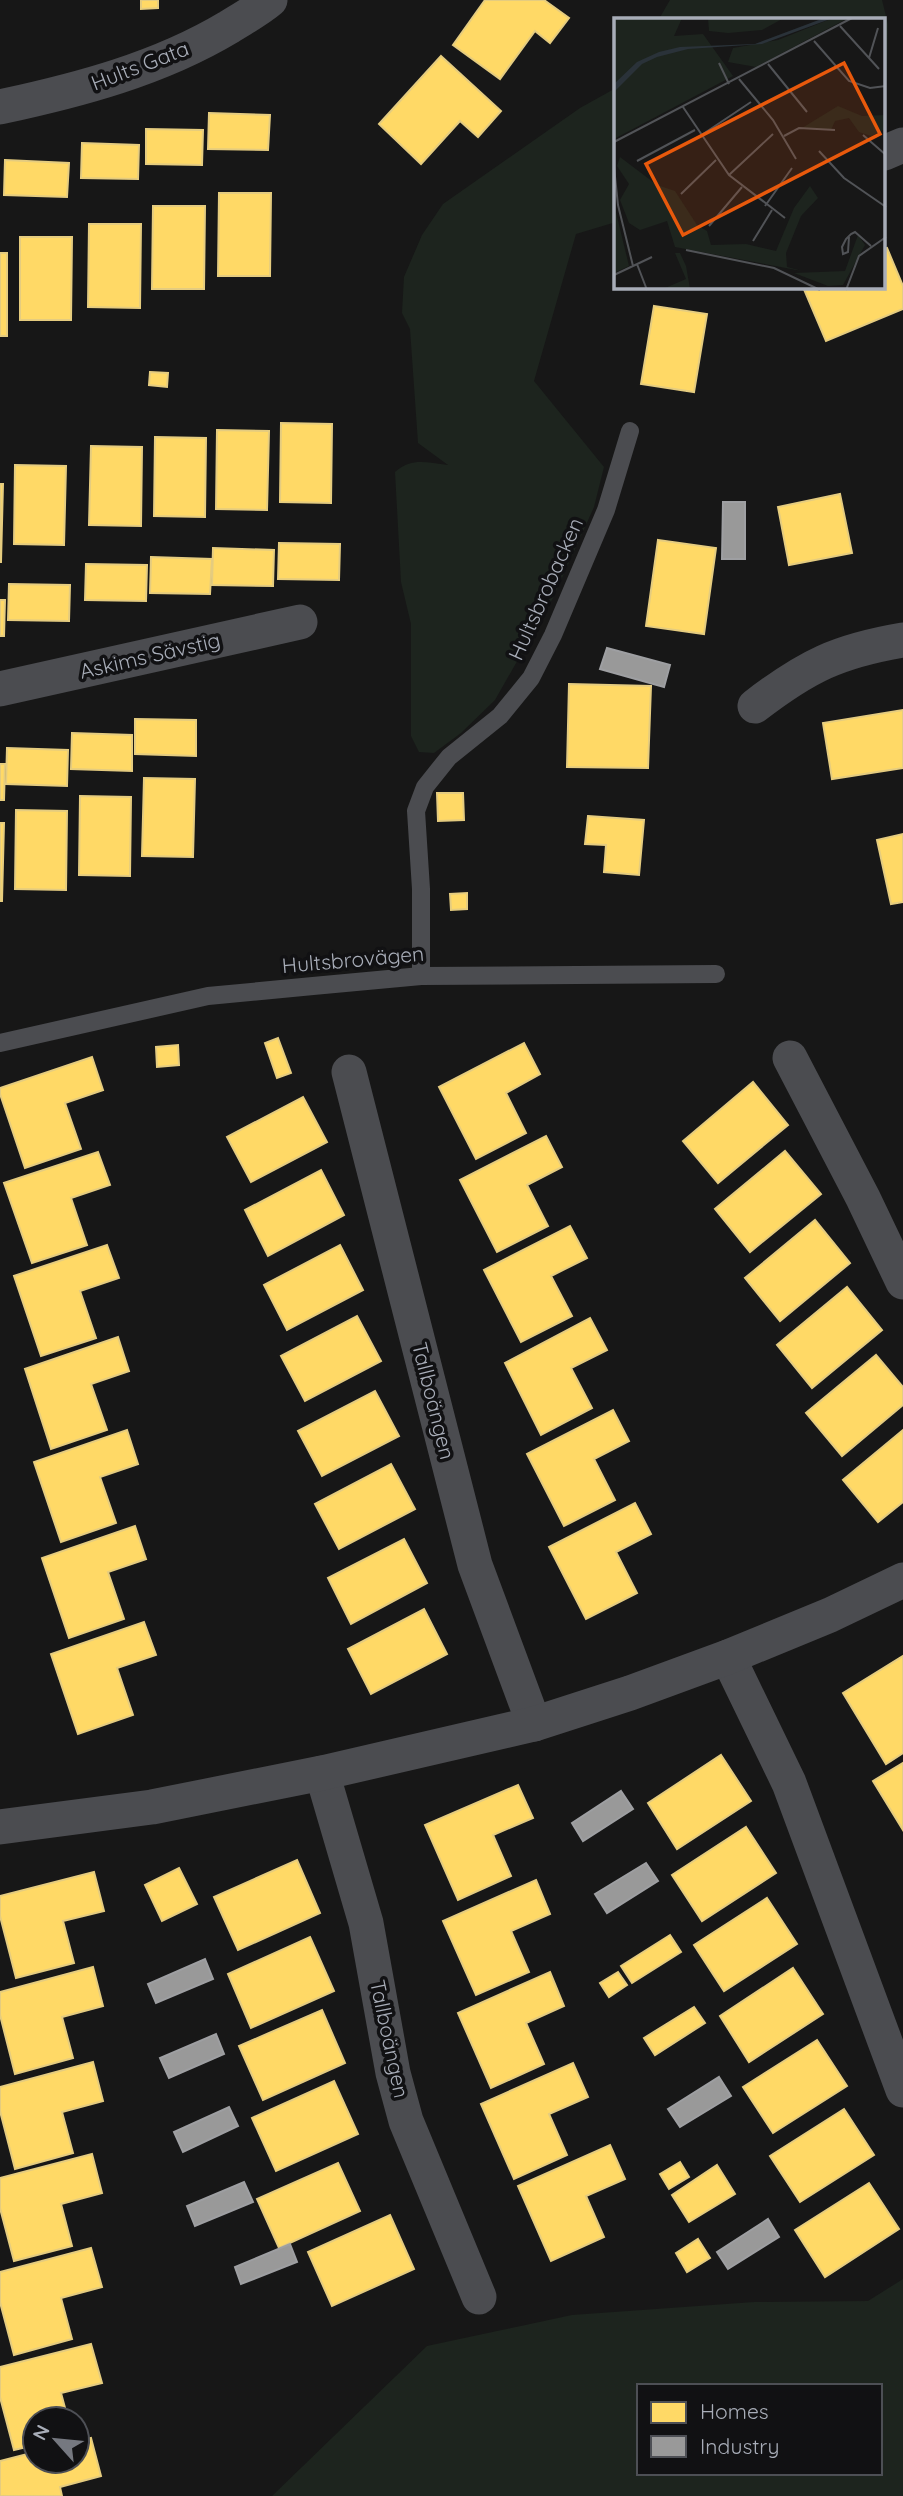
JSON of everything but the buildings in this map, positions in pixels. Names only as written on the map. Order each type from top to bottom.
[{"type":"street","name":"Hults Gata","points":[[0,107],[64,93],[157,63],[211,38],[260,9],[270,0]]},
{"type":"street","points":[[886,152],[903,145]]},
{"type":"street","name":"Askims Sävstig","points":[[0,689],[300,622]]},
{"type":"street","points":[[755,706],[790,679],[825,660],[872,645],[903,640]]},
{"type":"street","points":[[790,1058],[863,1198],[903,1282]]},
{"type":"street","name":"Tallboängen","points":[[349,1072],[475,1565],[534,1724]]},
{"type":"street","points":[[0,1824],[152,1807],[322,1773],[534,1724],[728,1657],[830,1615],[903,1580]]},
{"type":"street","points":[[728,1657],[789,1783],[903,2090]]},
{"type":"street","name":"Tallboängen","points":[[322,1773],[367,1928],[393,2073],[406,2121],[478,2297]]},
{"type":"lane","name":"Hultsbrobacken","points":[[421,976],[421,890],[416,811],[425,787],[449,757],[500,716],[530,678],[553,635],[606,510],[630,431]]},
{"type":"lane","name":"Hultsbrovägen","points":[[0,1043],[208,996],[421,976],[716,974]]},
{"type":"shaded area","points":[[670,0],[882,0],[888,24],[887,79],[886,81],[886,18],[660,18]]},
{"type":"shaded area","points":[[614,89],[614,223],[576,234],[534,381],[604,467],[594,507],[553,598],[495,700],[461,733],[434,753],[419,752],[411,736],[411,624],[401,582],[395,472],[414,463],[448,465],[418,443],[410,329],[402,313],[404,277],[422,235],[443,204],[580,108]]},
{"type":"shaded area","points":[[903,2279],[903,2496],[272,2496],[427,2346],[572,2315],[754,2302],[868,2301]]}]
